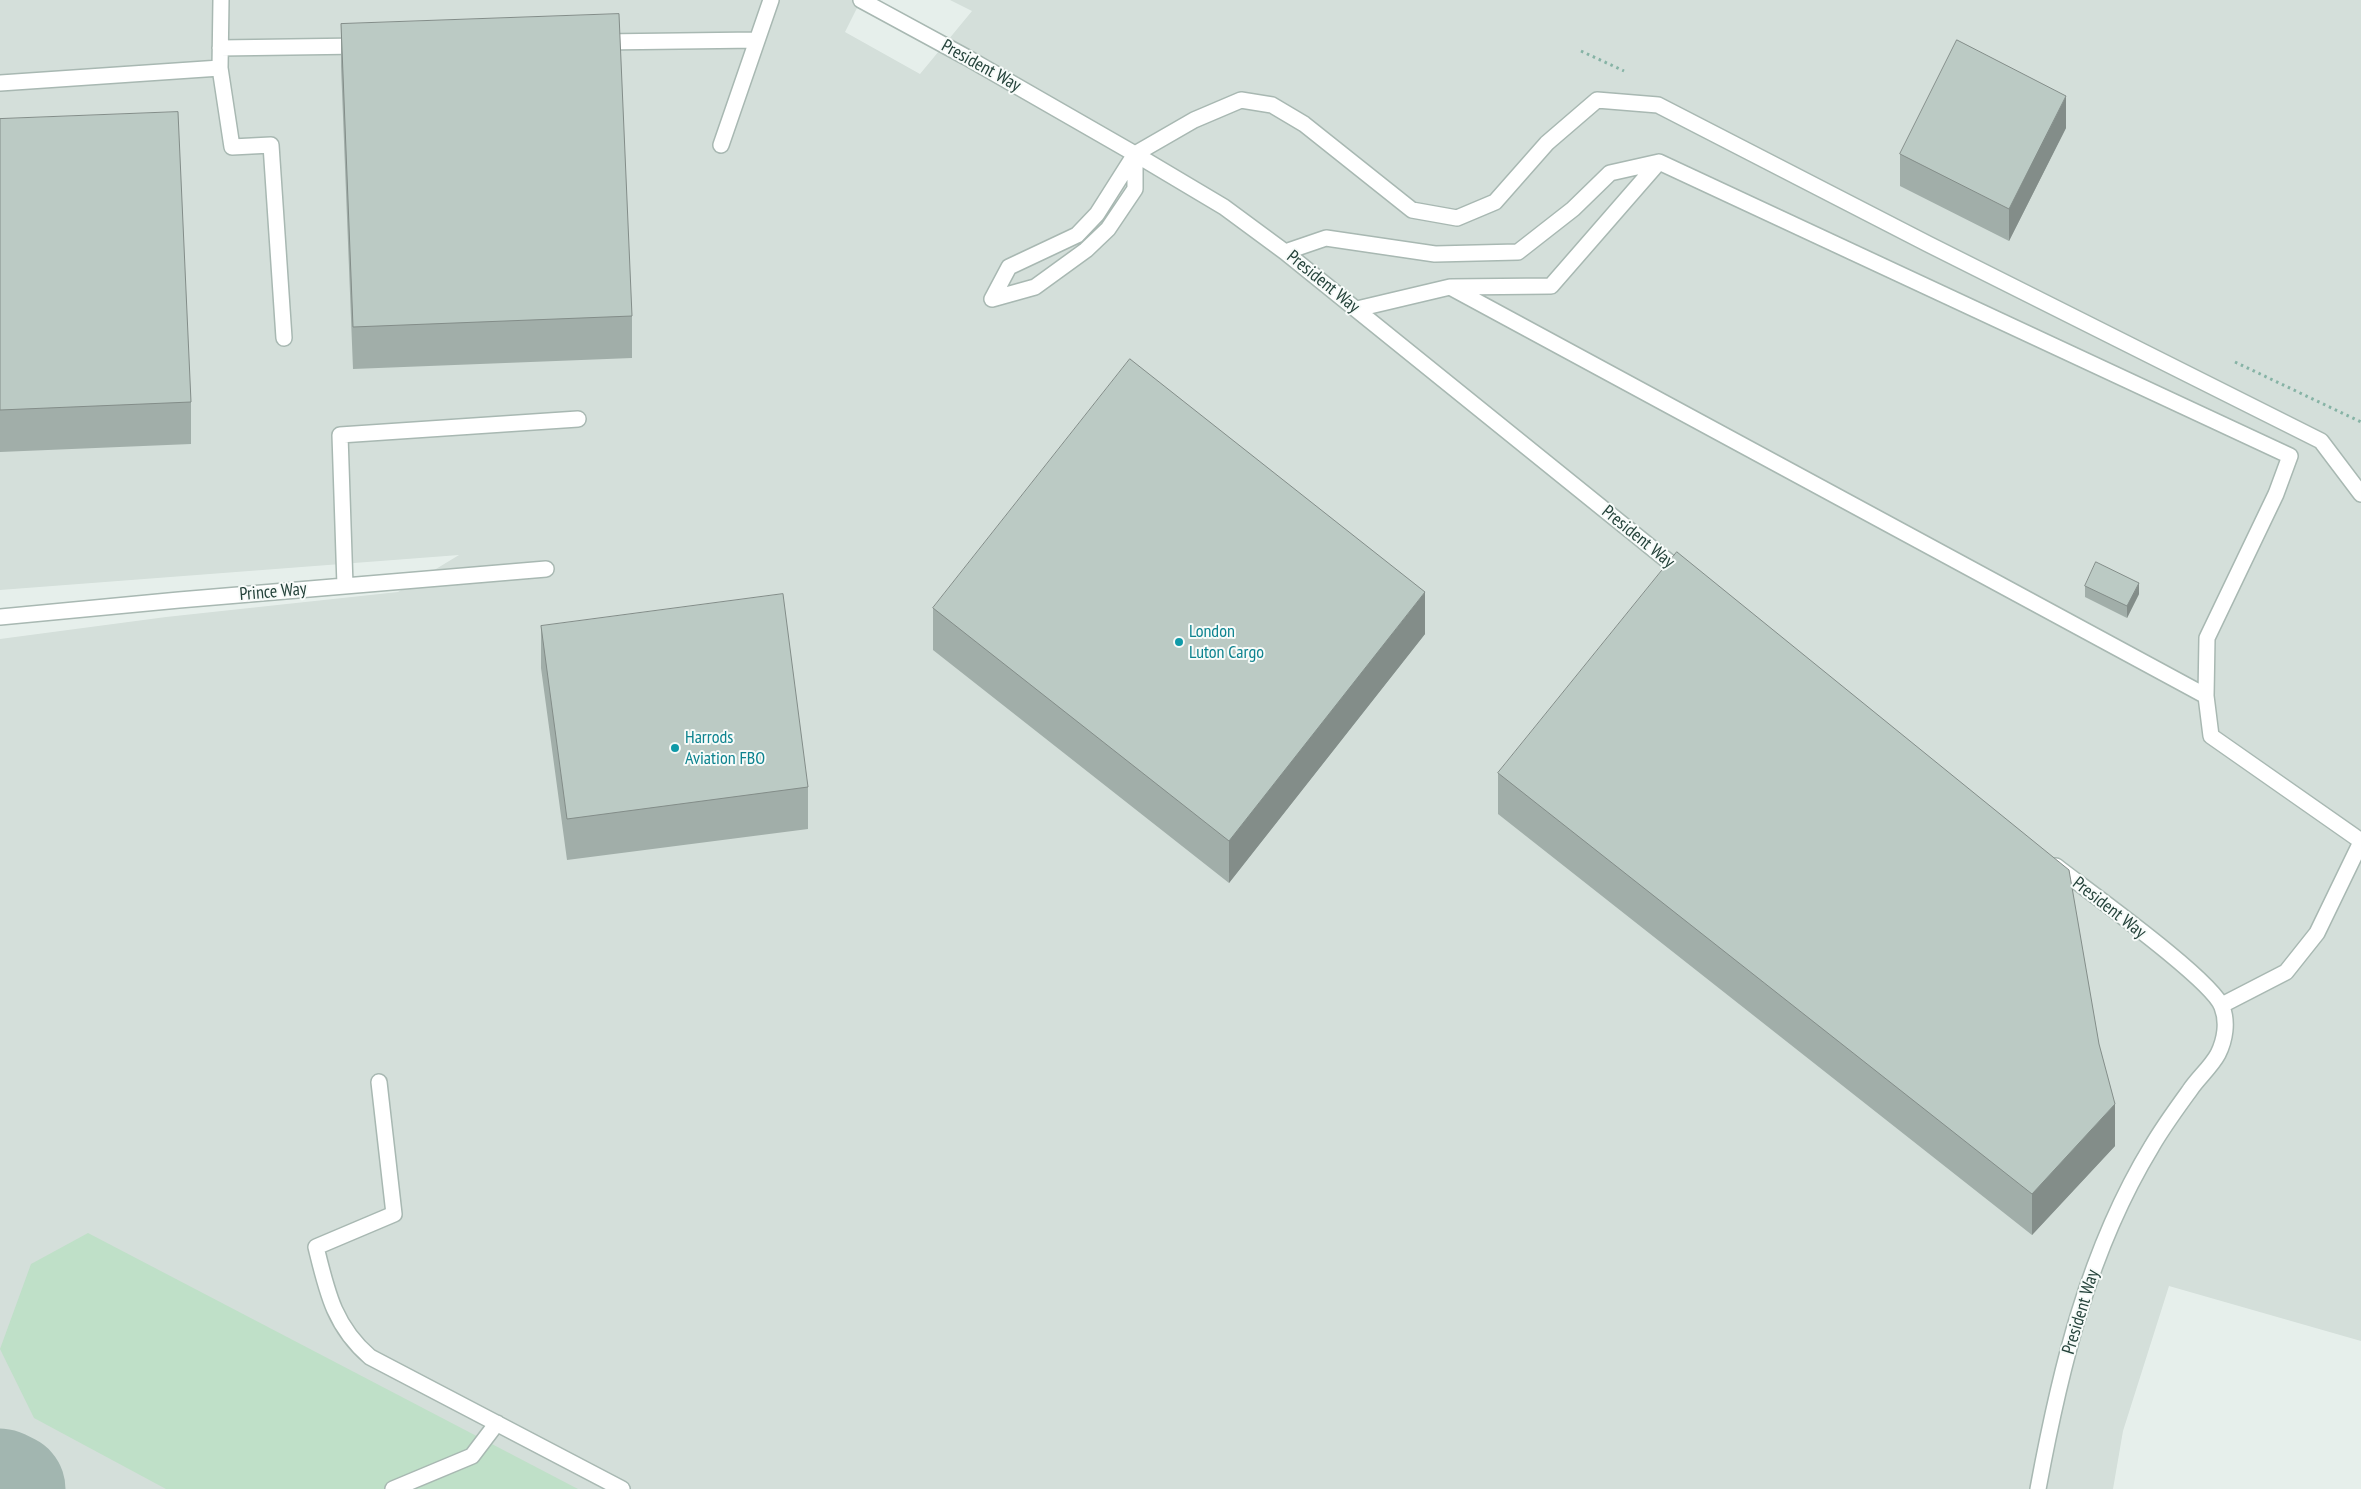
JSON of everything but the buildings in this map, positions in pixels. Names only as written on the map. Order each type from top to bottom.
[{"type":"street","points":[[221,0],[220,68],[232,147],[271,145],[284,338]]},
{"type":"street","points":[[721,145],[771,0]]},
{"type":"street","name":"President Way","points":[[861,0],[966,57],[1224,207],[1285,252],[1694,583]]},
{"type":"street","points":[[588,43],[757,40]]},
{"type":"street","points":[[220,48],[379,45]]},
{"type":"street","points":[[0,84],[220,68]]},
{"type":"street","points":[[1135,154],[1135,189],[1108,229],[1086,250],[1035,288],[992,299],[1009,267],[1076,235],[1096,214],[1135,154],[1194,120],[1241,100],[1272,105],[1304,124],[1412,210],[1457,218],[1496,202],[1547,142],[1597,100],[1658,105],[1928,244],[2321,441],[2361,494]]},
{"type":"street","points":[[1285,252],[1326,238],[1434,254],[1518,252],[1573,209],[1610,173],[1659,162],[2290,456],[2276,494],[2207,638],[2206,696],[2212,736],[2361,841],[2317,933],[2286,972],[2222,1005]]},
{"type":"street","points":[[1357,310],[1450,287],[1551,286],[1659,162]]},
{"type":"street","points":[[1450,287],[2206,696]]},
{"type":"street","points":[[345,586],[340,435],[578,419]]},
{"type":"street","name":"Prince Way","points":[[0,617],[546,569]]},
{"type":"street","name":"President Way","points":[[2038,1489],[2052,1414],[2082,1296],[2112,1223],[2151,1147],[2190,1090],[2218,1055],[2227,1024],[2222,1005],[2195,975],[2046,859]]},
{"type":"street","points":[[379,1082],[394,1214],[316,1247],[326,1286],[338,1319],[353,1342],[370,1357],[622,1489]]},
{"type":"street","points":[[393,1489],[472,1456],[497,1424]]},
{"type":"shaded area","points":[[0,0],[861,0],[845,32],[920,74],[972,11],[950,0],[2361,0],[2361,1341],[2169,1286],[2123,1431],[2113,1489],[0,1489],[0,639],[166,617],[398,592],[459,555],[0,590]]},
{"type":"green space","points":[[88,1233],[578,1489],[166,1489],[34,1418],[0,1349],[31,1264]]},
{"type":"taxiway","points":[[0,1484],[10,1489]]},
{"type":"place","name":"London Luton Cargo","points":[[1179,642]]},
{"type":"place","name":"Harrods Aviation FBO","points":[[675,748]]}]
